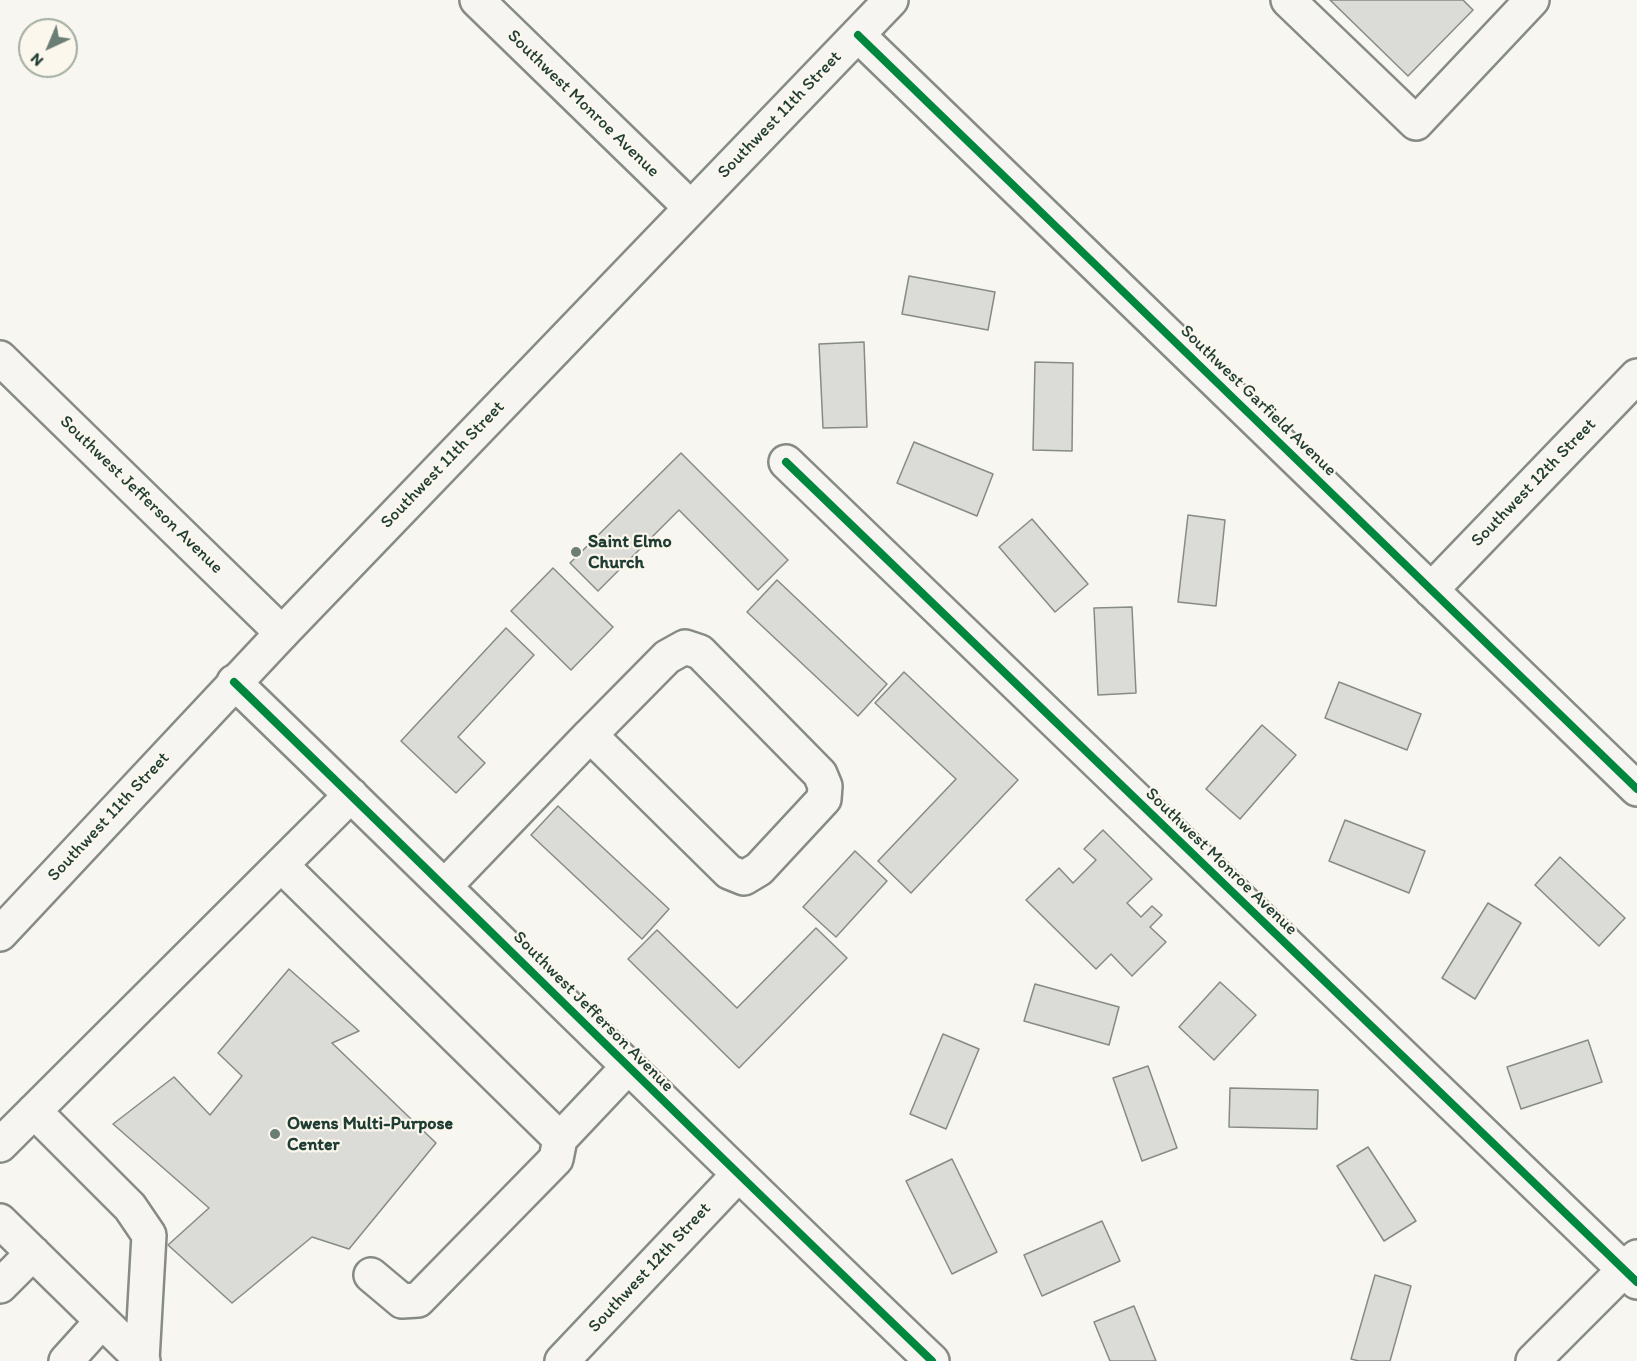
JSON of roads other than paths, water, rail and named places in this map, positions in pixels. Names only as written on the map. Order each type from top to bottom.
[{"type":"street","name":"Southwest Monroe Avenue","points":[[477,0],[690,207]]},
{"type":"street","name":"Southwest 11th Street","points":[[0,934],[234,682],[891,0]]},
{"type":"street","points":[[1288,0],[1416,123],[1521,4]]},
{"type":"street","name":"Southwest Garfield Avenue","points":[[858,35],[1637,789]]},
{"type":"street","name":"Southwest Jefferson Avenue","points":[[0,358],[282,633]]},
{"type":"street","name":"Southwest 12th Street","points":[[1431,590],[1637,376]]},
{"type":"street","name":"Southwest Monroe Avenue","points":[[786,462],[1633,1269]]},
{"type":"street","points":[[445,886],[590,735],[667,657],[685,647],[700,652],[820,774],[825,786],[824,799],[759,869],[744,878],[729,872],[590,735]]},
{"type":"street","name":"Southwest Jefferson Avenue","points":[[234,682],[738,1175],[932,1361]]},
{"type":"street","points":[[0,1145],[351,795]]},
{"type":"street","points":[[281,865],[560,1139]]},
{"type":"street","points":[[370,1275],[402,1301],[418,1300],[556,1159],[560,1139],[628,1067]]},
{"type":"street","points":[[34,1111],[130,1207],[149,1235],[143,1360]]},
{"type":"street","name":"Southwest 12th Street","points":[[562,1361],[738,1175]]},
{"type":"street","points":[[0,1221],[143,1360]]},
{"type":"street","points":[[0,1286],[33,1253]]},
{"type":"street","points":[[1533,1361],[1633,1269]]},
{"type":"street","points":[[66,1361],[102,1321]]},
{"type":"place","name":"Saint Elmo Church","points":[[576,552]]},
{"type":"place","name":"Owens Multi-Purpose Center","points":[[275,1134]]}]
